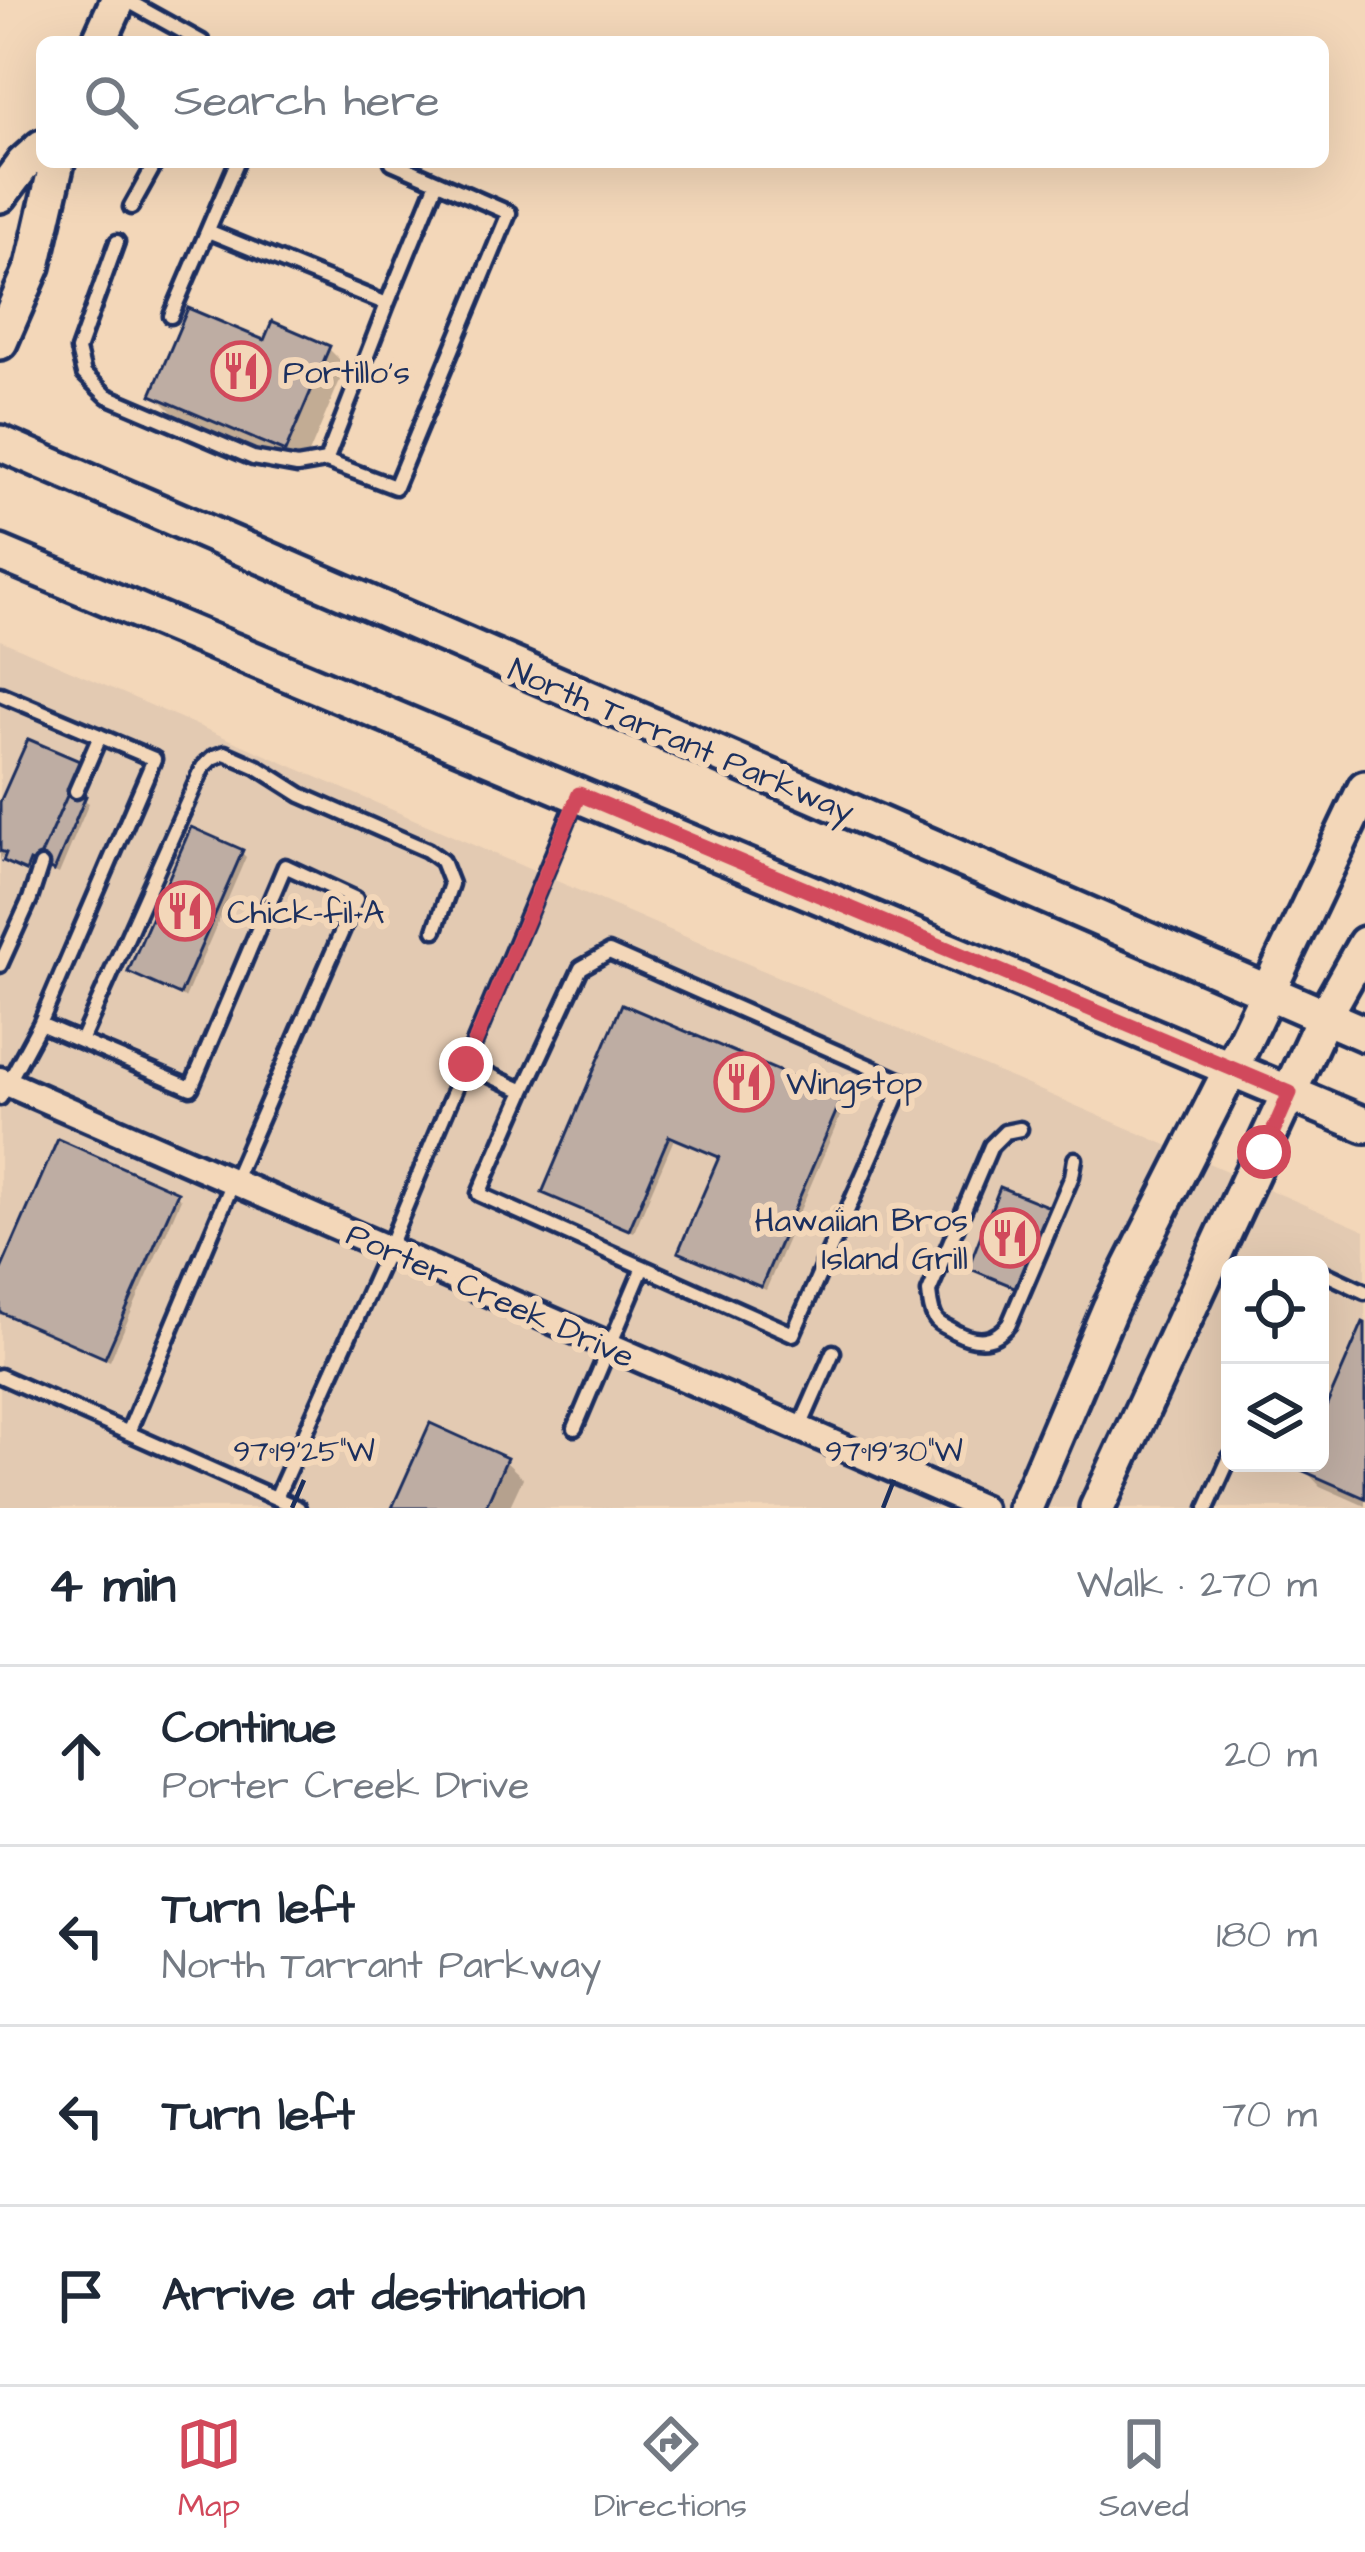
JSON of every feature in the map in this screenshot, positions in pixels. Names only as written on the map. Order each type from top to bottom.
[{"type":"main road","points":[[102,36],[122,0]]},
{"type":"main road","points":[[0,195],[36,152]]},
{"type":"main road","points":[[0,342],[33,266],[56,168]]},
{"type":"main road","name":"North Tarrant Parkway","points":[[0,443],[1365,1034]]},
{"type":"main road","points":[[0,554],[1365,1125]]},
{"type":"main road","points":[[1025,1508],[1110,1308],[1231,1070],[1365,788]]},
{"type":"main road","points":[[1097,1508],[1324,1017],[1365,944]]},
{"type":"street","name":"Porter Creek Drive","points":[[2,1087],[233,1182],[982,1508]]},
{"type":"lane","points":[[122,0],[191,36]]},
{"type":"lane","points":[[131,207],[153,168]]},
{"type":"lane","points":[[171,316],[234,168]]},
{"type":"lane","points":[[117,242],[77,350],[84,374],[107,396],[253,458],[297,466],[326,461],[395,488],[509,213],[406,168]]},
{"type":"lane","points":[[326,461],[437,182]]},
{"type":"lane","points":[[208,231],[387,304]]},
{"type":"lane","points":[[0,694],[154,759],[40,1024],[2,1087]]},
{"type":"lane","points":[[76,791],[100,736]]},
{"type":"lane","points":[[81,1041],[203,767],[225,753],[301,795],[428,850],[442,861],[451,884],[435,929]]},
{"type":"lane","points":[[276,1498],[388,1249],[579,794]]},
{"type":"lane","points":[[0,965],[41,865]]},
{"type":"lane","points":[[40,1024],[191,1088],[285,866],[356,899],[128,1433]]},
{"type":"lane","points":[[609,952],[904,1082],[793,1334],[479,1194],[524,1090],[581,968],[609,952]]},
{"type":"lane","points":[[466,1064],[524,1090]]},
{"type":"lane","points":[[1020,1129],[1005,1132],[992,1146],[929,1292],[938,1322],[963,1336],[982,1341],[1000,1335],[1009,1324],[1076,1159]]},
{"type":"lane","points":[[574,1428],[643,1267]]},
{"type":"lane","points":[[1329,1274],[1365,1292]]},
{"type":"lane","points":[[800,1429],[833,1352]]},
{"type":"lane","points":[[0,1376],[298,1508]]},
{"type":"lane","points":[[1207,1508],[1223,1472]]},
{"type":"shaded area","points":[[0,640],[1365,1231],[1365,1508],[0,1508]]},
{"type":"building","name":"Portillo's","points":[[188,308],[264,340],[272,321],[330,346],[285,452],[151,395]]},
{"type":"building","points":[[28,739],[82,762],[37,864],[30,861],[26,871],[3,861],[0,802]]},
{"type":"building","points":[[70,789],[86,796],[54,871],[37,864]]},
{"type":"building","name":"Chick-fil-A","points":[[191,827],[243,850],[180,995],[128,972]]},
{"type":"building","points":[[622,1004],[842,1098],[761,1287],[678,1252],[719,1157],[669,1136],[629,1230],[542,1193]]},
{"type":"building","points":[[58,1139],[178,1192],[105,1358],[0,1312],[0,1272]]},
{"type":"building","name":"Hawaiian Bros Island Grill","points":[[1000,1187],[1052,1208],[1019,1289],[968,1268]]},
{"type":"building","points":[[1363,1322],[1365,1498],[1306,1472],[1329,1472],[1329,1400]]},
{"type":"building","points":[[430,1423],[507,1458],[485,1508],[392,1508]]},
{"type":"place","name":"Portillo's","points":[[241,371]]},
{"type":"place","name":"Chick-fil-A","points":[[185,911]]},
{"type":"place","name":"Wingstop","points":[[744,1082]]},
{"type":"place","name":"Hawaiian Bros Island Grill","points":[[1010,1238]]},
{"type":"route","points":[[466,1064],[579,794],[1290,1093],[1264,1152]]}]
